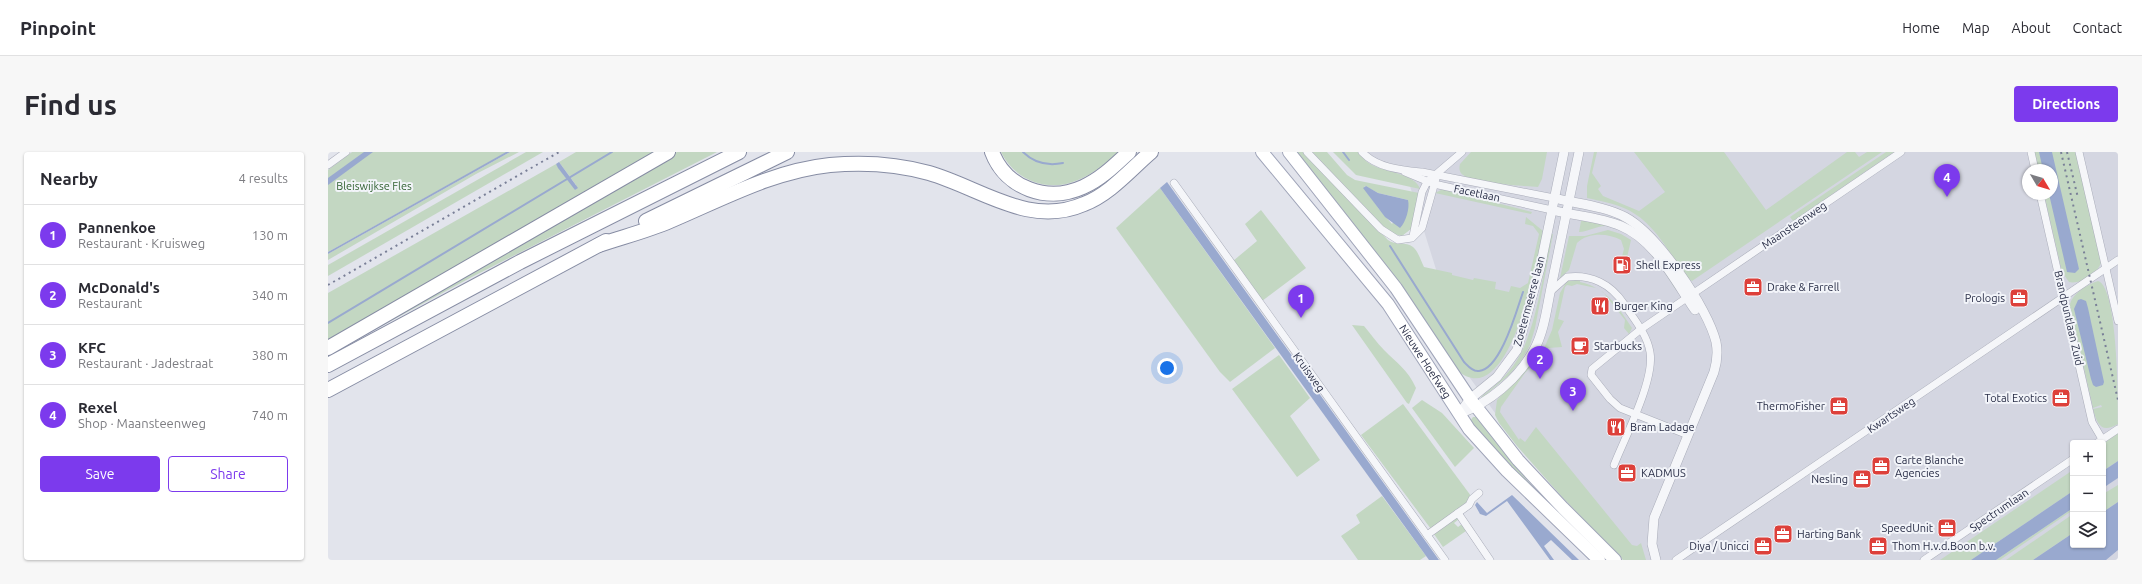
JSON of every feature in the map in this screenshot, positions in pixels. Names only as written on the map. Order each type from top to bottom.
[{"type":"highway","points":[[328,348],[668,152]]},
{"type":"highway","points":[[328,365],[520,262],[739,152]]},
{"type":"highway","points":[[328,390],[599,245],[787,152]]},
{"type":"highway","points":[[992,152],[1000,168],[1018,184],[1033,191],[1053,194],[1073,190],[1089,184],[1129,152]]},
{"type":"highway","points":[[599,245],[669,222],[770,178],[799,170],[838,165],[878,164],[914,170],[956,182],[1017,208],[1036,212],[1063,211],[1084,205],[1099,196],[1151,152]]},
{"type":"main road","name":"Nieuwe Hoefweg","points":[[1262,152],[1388,304],[1459,414],[1474,434],[1507,471],[1599,560]]},
{"type":"main road","name":"Nieuwe Hoefweg","points":[[1289,152],[1404,298],[1474,403],[1523,465],[1615,560]]},
{"type":"street","points":[[328,165],[346,152]]},
{"type":"street","points":[[1307,152],[1389,236],[1398,240],[1412,238],[1422,228],[1431,183],[1437,175],[1462,152]]},
{"type":"street","name":"Facetlaan","points":[[1362,152],[1376,163],[1403,171],[1431,183],[1552,210]]},
{"type":"street","name":"Zoetermeerse laan","points":[[1474,403],[1497,377],[1517,350],[1536,282],[1564,152]]},
{"type":"street","name":"Zoetermeerse laan","points":[[1459,414],[1509,382],[1524,366],[1538,343],[1567,214],[1579,152]]},
{"type":"street","name":"Maansteenweg","points":[[1635,413],[1620,408],[1614,403],[1590,372],[1641,329],[1901,152]]},
{"type":"street","points":[[2031,152],[2034,164]]},
{"type":"street","points":[[2079,152],[2118,321]]},
{"type":"street","name":"Facetlaan","points":[[1403,171],[1437,175],[1554,198]]},
{"type":"street","name":"Kruisweg","points":[[1174,183],[1445,560]]},
{"type":"street","points":[[1554,198],[1611,211],[1637,225],[1662,249],[1712,330],[1716,342],[1716,363],[1654,518],[1652,544],[1656,560]]},
{"type":"street","name":"Brandpuntlaan Zuid","points":[[2041,200],[2092,422],[2100,440]]},
{"type":"street","points":[[1552,210],[1608,222],[1633,233],[1655,253],[1690,296]]},
{"type":"street","name":"Kwartsweg","points":[[1676,560],[2118,260]]},
{"type":"street","points":[[1550,292],[1567,277],[1574,276],[1593,278],[1608,286],[1619,297],[1641,329],[1650,352],[1649,377],[1614,465]]},
{"type":"street","points":[[1635,413],[1688,435]]},
{"type":"street","points":[[2102,440],[2118,429]]},
{"type":"street","name":"Spectrumlaan","points":[[1924,560],[2070,461]]},
{"type":"street","points":[[1427,535],[1469,505],[1472,499],[1479,493]]},
{"type":"street","points":[[1458,513],[1490,560]]},
{"type":"shaded area","points":[[1349,152],[2118,152],[2118,560],[1643,560],[1513,438],[1470,378],[1409,183],[1377,175]]},
{"type":"green space","name":"Bleiswijkse Fles","points":[[352,152],[507,152],[328,252],[328,170]]},
{"type":"green space","points":[[510,152],[519,152],[476,174],[328,260],[328,254]]},
{"type":"green space","points":[[526,152],[543,152],[328,276],[328,265]]},
{"type":"green space","points":[[576,152],[653,152],[328,341],[328,293],[556,164],[576,190],[576,185],[559,162]]},
{"type":"green space","points":[[677,152],[717,152],[470,278],[328,355],[382,321]]},
{"type":"green space","points":[[1001,152],[1118,152],[1084,178],[1067,184],[1056,185],[1034,182],[1024,177],[1007,162]]},
{"type":"green space","points":[[1296,152],[1303,152],[1388,240],[1394,243],[1407,244],[1413,247],[1424,267],[1452,273],[1452,275],[1473,280],[1474,278],[1496,282],[1495,289],[1509,292],[1511,286],[1520,288],[1528,283],[1539,234],[1533,226],[1525,224],[1526,217],[1543,231],[1535,271],[1518,328],[1506,353],[1492,371],[1476,378],[1458,371],[1421,314],[1381,259]]},
{"type":"green space","points":[[1312,152],[1327,152],[1347,175],[1355,180],[1419,193],[1411,229],[1402,236],[1394,234],[1385,228]],"holes":[[[1365,186],[1378,193],[1408,200],[1392,224],[1364,188]]]},
{"type":"green space","points":[[1333,152],[1358,152],[1370,164],[1413,180],[1420,189],[1356,175]]},
{"type":"green space","points":[[1471,152],[1547,152],[1542,179],[1538,187],[1488,182],[1469,178],[1463,175],[1459,167],[1460,164]]},
{"type":"green space","points":[[1594,152],[1597,152],[1592,173],[1601,186],[1598,189],[1603,196],[1639,211],[1665,192],[1634,152],[1724,152],[1766,210],[1847,152],[1855,152],[1859,157],[1867,152],[1882,152],[1692,281],[1688,278],[1661,239],[1645,222],[1636,215],[1617,205],[1587,198],[1587,186]]},
{"type":"green space","points":[[1886,152],[1894,152],[1793,221],[1790,217]]},
{"type":"green space","points":[[2034,152],[2077,152],[2101,262],[2100,266],[2093,274],[2078,282],[2069,282],[2062,272],[2045,200],[2058,200],[2058,164],[2037,164]]},
{"type":"green space","points":[[1160,188],[1275,348],[1230,382],[1220,372],[1116,228]]},
{"type":"green space","points":[[1443,189],[1532,212],[1531,214],[1435,193]]},
{"type":"green space","points":[[1261,210],[1306,268],[1262,301],[1233,261],[1257,241],[1245,224]]},
{"type":"green space","points":[[1584,220],[1609,224],[1626,232],[1617,228],[1605,226],[1579,232],[1581,221]]},
{"type":"green space","points":[[1608,230],[1621,234],[1631,240],[1626,262],[1621,260],[1624,249],[1621,240],[1610,236],[1592,235],[1577,243],[1569,270],[1560,278],[1569,236],[1585,236]]},
{"type":"green space","points":[[1551,234],[1553,234],[1535,328],[1530,345],[1521,361],[1509,375],[1482,398],[1481,397],[1510,371],[1524,348],[1534,317]]},
{"type":"green space","points":[[1640,241],[1649,249],[1665,268],[1678,289],[1676,290],[1656,259]]},
{"type":"green space","points":[[1580,280],[1580,282],[1596,288],[1577,284],[1572,286],[1567,285],[1565,287],[1558,319],[1564,321],[1558,332],[1562,347],[1548,348],[1525,373],[1501,407],[1500,412],[1519,440],[1520,438],[1525,442],[1536,427],[1632,545],[1637,546],[1641,543],[1646,560],[1623,560],[1563,498],[1517,446],[1499,423],[1495,415],[1497,400],[1528,367],[1545,346],[1552,330],[1560,293],[1567,281]]},
{"type":"green space","points":[[2098,281],[2105,288],[2110,303],[2116,346],[2118,424],[2107,428],[2101,426],[2096,419],[2093,409],[2102,407],[2101,405],[2093,408],[2070,306],[2076,294],[2085,287]]},
{"type":"green space","points":[[1604,293],[1617,306],[1632,328],[1629,334],[1624,328],[1625,320]]},
{"type":"green space","points":[[1352,325],[1364,326],[1381,347],[1402,367],[1409,376],[1416,388],[1409,404],[1407,403]]},
{"type":"green space","points":[[1279,355],[1310,398],[1290,416],[1320,460],[1297,477],[1232,389]]},
{"type":"green space","points":[[1422,400],[1442,413],[1474,448],[1455,467],[1412,408]]},
{"type":"green space","points":[[1403,404],[1471,496],[1467,503],[1431,529],[1361,435]]},
{"type":"green space","points":[[1473,417],[1476,417],[1528,481],[1607,560],[1604,560],[1475,430],[1470,421]]},
{"type":"green space","points":[[2118,433],[2118,461],[2106,469],[2106,442]]},
{"type":"green space","points":[[2070,472],[2070,493],[1971,560],[1940,560]]},
{"type":"green space","points":[[2118,485],[2118,502],[2106,510],[2106,492]]},
{"type":"green space","points":[[1382,496],[1426,556],[1420,560],[1358,560],[1341,536],[1360,523],[1356,515]]},
{"type":"green space","points":[[2070,510],[2070,512],[2000,560],[1996,560]]},
{"type":"green space","points":[[2070,516],[2070,535],[2033,560],[2006,560]]},
{"type":"green space","points":[[1457,517],[1459,519],[1454,523],[1458,527],[1462,524],[1466,531],[1443,547],[1434,534]]},
{"type":"water","points":[[364,152],[373,152],[328,185],[328,178]]},
{"type":"water","points":[[506,152],[510,152],[328,254],[328,252]]},
{"type":"water","points":[[2039,152],[2052,152],[2055,164],[2042,164]]},
{"type":"water","points":[[559,162],[578,188],[575,190],[558,168],[556,164]]},
{"type":"water","points":[[2058,178],[2079,269],[2075,273],[2067,272],[2050,200],[2058,200]]},
{"type":"water","points":[[1167,182],[1439,560],[1429,560],[1160,188]]},
{"type":"water","points":[[1366,186],[1378,193],[1408,200],[1407,215],[1400,228],[1385,217],[1363,188]]},
{"type":"water","points":[[2081,299],[2086,301],[2088,308],[2104,382],[2103,385],[2096,387],[2093,385],[2091,379],[2074,309],[2078,300]]},
{"type":"water","points":[[2118,461],[2118,478],[2106,486],[2106,476],[2106,469]]},
{"type":"water","points":[[2070,493],[2070,510],[1996,560],[1971,560]]},
{"type":"water","points":[[1512,495],[1579,560],[1572,560],[1551,540],[1544,546],[1554,560],[1550,560],[1507,501],[1486,516],[1480,514],[1475,505],[1477,502],[1487,513]]},
{"type":"water","points":[[2118,502],[2118,550],[2106,560],[2033,560],[2070,535],[2070,548],[2106,548],[2106,510]]},
{"type":"waterway","points":[[328,323],[612,152]]},
{"type":"waterway","points":[[1023,152],[1032,159],[1042,163],[1063,163]]},
{"type":"waterway","points":[[1343,152],[1349,160]]},
{"type":"waterway","points":[[1390,246],[1464,362],[1475,371],[1487,368],[1501,350],[1523,292]]},
{"type":"railway","points":[[328,285],[559,152]]},
{"type":"railway","points":[[2061,152],[2118,400]]},
{"type":"railway","points":[[2067,152],[2078,198]]},
{"type":"place","name":"Rexel","points":[[1947,197]]},
{"type":"place","name":"Shell Express","points":[[1622,265]]},
{"type":"place","name":"Drake & Farrell","points":[[1753,287]]},
{"type":"place","name":"Prologis","points":[[2019,298]]},
{"type":"place","name":"Burger King","points":[[1600,306]]},
{"type":"place","name":"Pannenkoe","points":[[1301,318]]},
{"type":"place","name":"Starbucks","points":[[1580,346]]},
{"type":"place","name":"McDonald's","points":[[1540,379]]},
{"type":"place","name":"Total Exotics","points":[[2061,398]]},
{"type":"place","name":"ThermoFisher","points":[[1839,406]]},
{"type":"place","name":"KFC","points":[[1573,411]]},
{"type":"place","name":"Bram Ladage","points":[[1616,427]]},
{"type":"place","name":"Carte Blanche Agencies","points":[[1881,466]]},
{"type":"place","name":"KADMUS","points":[[1627,473]]},
{"type":"place","name":"Nesling","points":[[1862,479]]},
{"type":"place","name":"SpeedUnit","points":[[1947,528]]},
{"type":"place","name":"Harting Bank","points":[[1783,534]]},
{"type":"place","name":"Diya / Unicci","points":[[1763,546]]},
{"type":"place","name":"Thom H.v.d.Boon b.v.","points":[[1878,546]]}]
